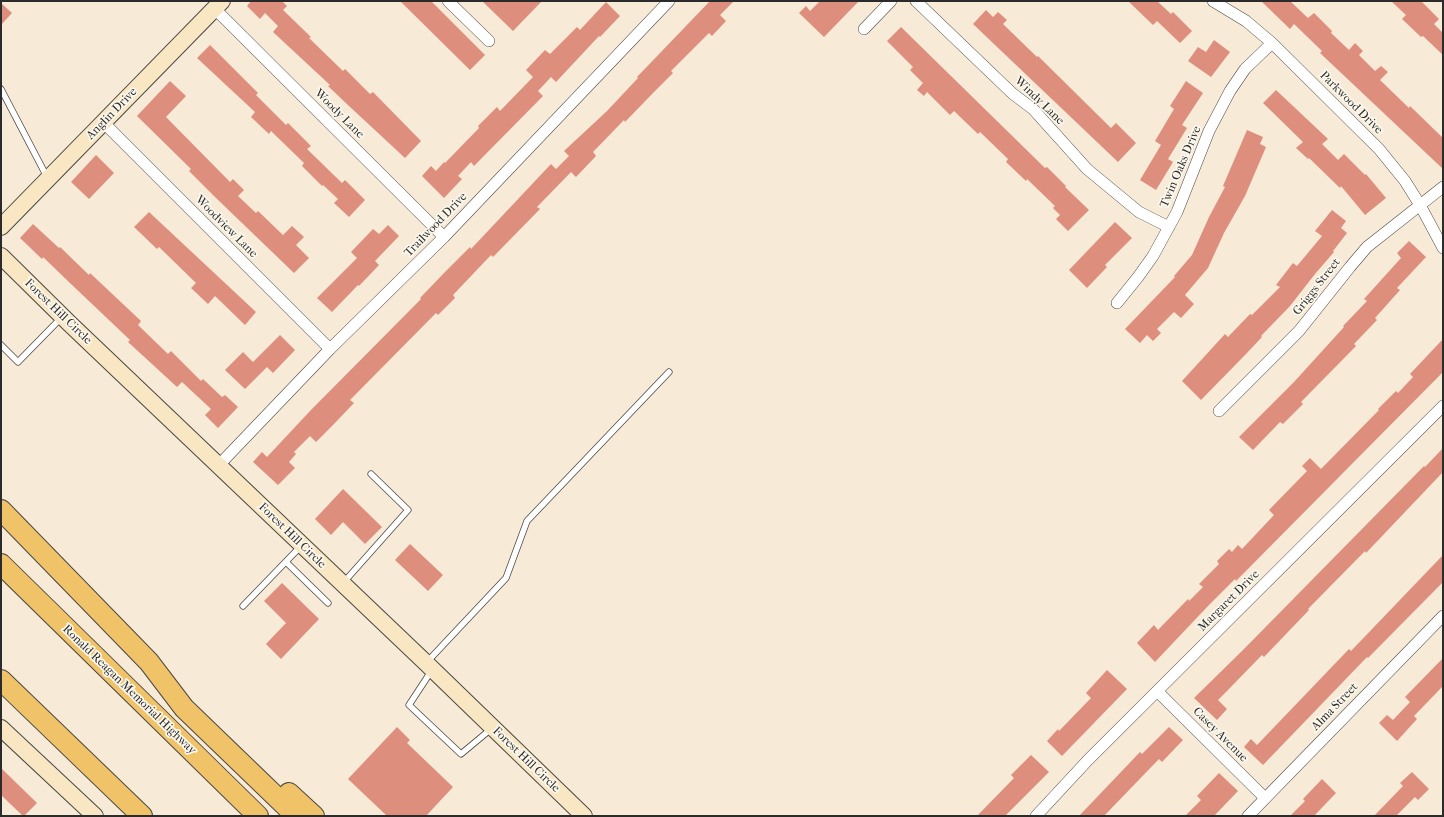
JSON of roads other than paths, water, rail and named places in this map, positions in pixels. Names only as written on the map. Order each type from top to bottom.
[{"type":"highway","points":[[1,510],[149,662],[314,816]]},
{"type":"highway","name":"Ronald Reagan Memorial Highway","points":[[1,564],[258,816]]},
{"type":"highway","points":[[149,662],[184,708],[296,816]]},
{"type":"highway","points":[[1,680],[142,816]]},
{"type":"street","points":[[448,1],[489,41]]},
{"type":"street","name":"Trailwood Drive","points":[[219,465],[330,349],[444,237],[669,1]]},
{"type":"street","points":[[864,29],[891,1]]},
{"type":"street","name":"Windy Lane","points":[[916,1],[1013,94],[1032,109],[1087,169],[1139,212],[1169,227]]},
{"type":"street","name":"Parkwood Drive","points":[[1213,1],[1246,21],[1272,44],[1379,149],[1406,181],[1443,248]]},
{"type":"street","name":"Woody Lane","points":[[219,5],[444,237]]},
{"type":"street","name":"Anglin Drive","points":[[1,227],[219,5]]},
{"type":"street","name":"Twin Oaks Drive","points":[[1117,303],[1150,261],[1177,212],[1209,131],[1230,91],[1245,69],[1272,44]]},
{"type":"street","name":"Woodview Lane","points":[[104,123],[330,349]]},
{"type":"street","name":"Griggs Street","points":[[1219,412],[1299,331],[1367,247],[1443,187]]},
{"type":"street","name":"Forest Hill Circle","points":[[1,256],[342,584],[430,666],[584,816]]},
{"type":"street","name":"Margaret Drive","points":[[1036,816],[1088,760],[1443,406]]},
{"type":"street","name":"Alma Street","points":[[1248,816],[1443,616]]},
{"type":"street","name":"Casey Avenue","points":[[1157,691],[1265,798]]},
{"type":"street","points":[[1,728],[95,816]]},
{"type":"lane","points":[[1,89],[48,179]]},
{"type":"lane","points":[[1,345],[18,362],[63,317]]},
{"type":"lane","points":[[493,728],[461,754],[409,705],[430,666],[506,578],[527,521],[669,372]]},
{"type":"lane","points":[[342,584],[408,510],[371,474]]},
{"type":"lane","points":[[243,606],[302,545]]},
{"type":"lane","points":[[286,562],[328,603]]}]
